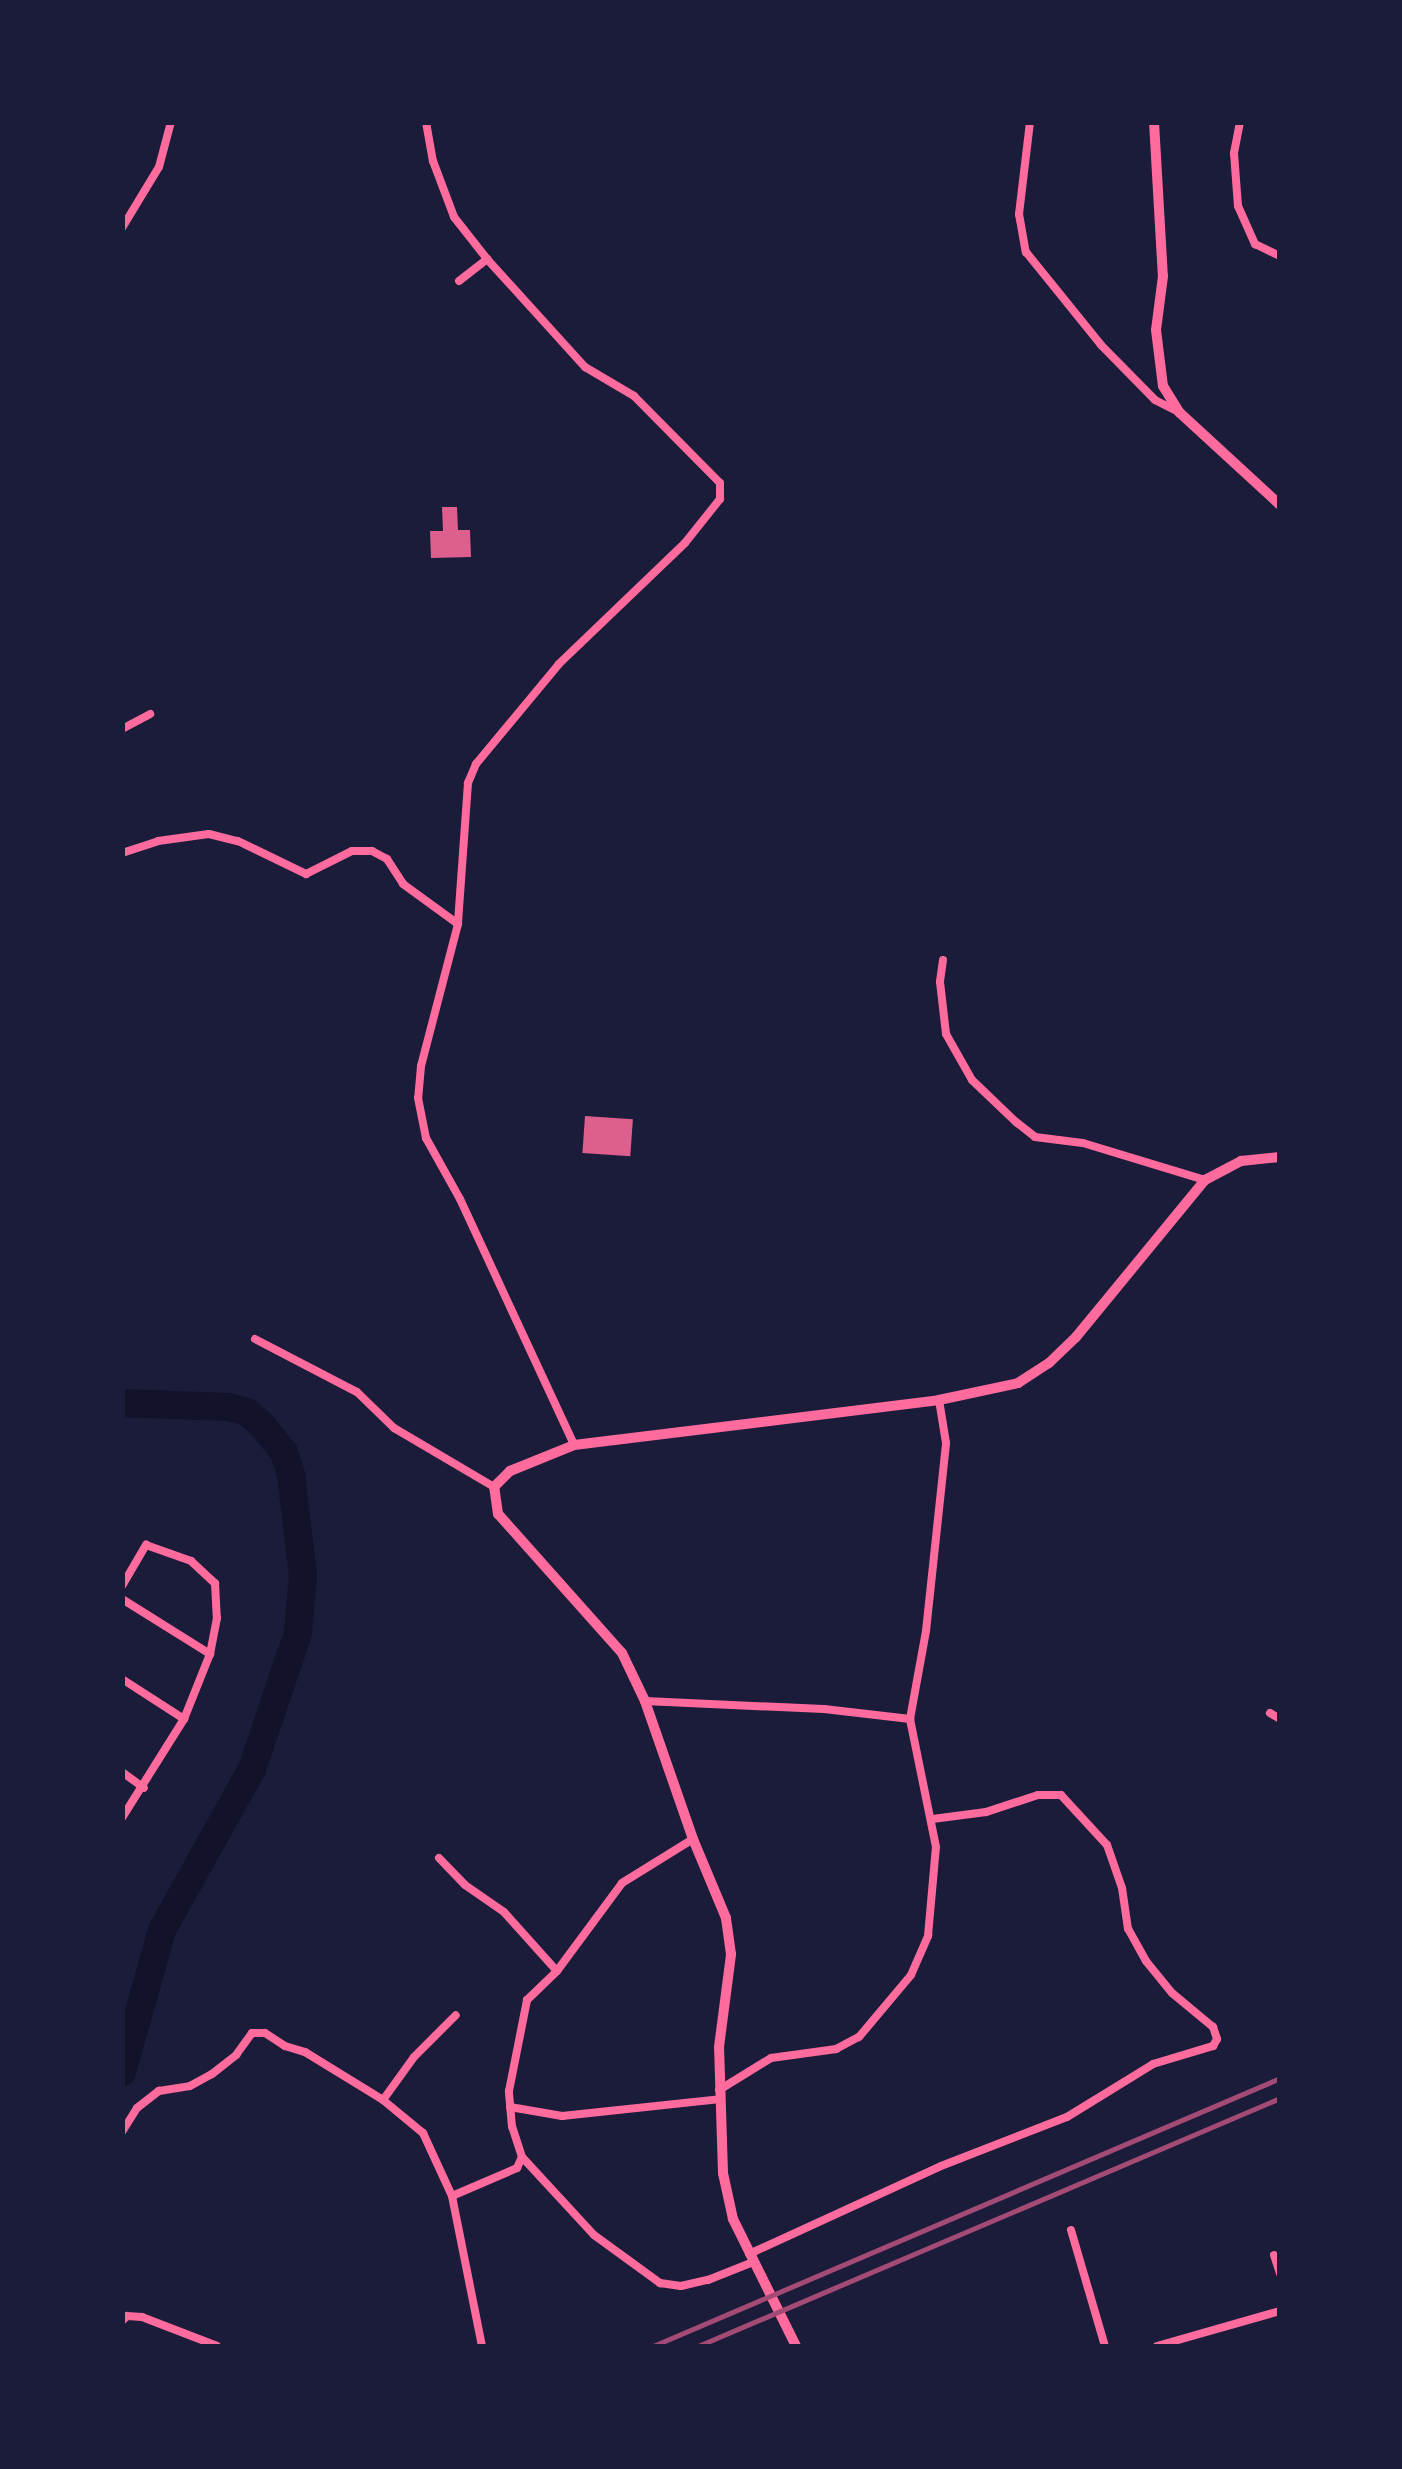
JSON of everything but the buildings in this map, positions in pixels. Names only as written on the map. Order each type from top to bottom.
[{"type":"street","points":[[122,228],[159,166],[171,122]]},
{"type":"street","points":[[426,122],[433,161],[454,216],[486,259],[585,368],[634,396],[720,483],[720,498],[685,543],[559,664],[476,764],[468,783],[458,924],[421,1066],[418,1098],[426,1138],[468,1216],[574,1445]]},
{"type":"street","points":[[1030,122],[1019,214],[1026,252],[1101,345],[1154,400],[1178,412],[1280,505]]},
{"type":"street","points":[[1154,122],[1162,276],[1157,358],[1163,386],[1178,412]]},
{"type":"street","points":[[1240,122],[1234,166],[1238,206],[1256,244],[1280,256]]},
{"type":"street","points":[[459,281],[486,259]]},
{"type":"street","points":[[123,729],[150,714]]},
{"type":"street","points":[[122,853],[158,841],[209,834],[238,841],[306,874],[352,850],[372,851],[387,859],[404,884],[458,924]]},
{"type":"street","points":[[943,960],[940,982],[946,1034],[972,1080],[1035,1138],[1083,1143],[1205,1180]]},
{"type":"street","points":[[494,1486],[510,1471],[574,1445],[939,1400],[1018,1382],[1049,1363],[1076,1337],[1205,1180],[1240,1161],[1280,1157]]},
{"type":"street","points":[[255,1338],[357,1392],[394,1428],[494,1486]]},
{"type":"street","points":[[510,2107],[562,2116],[720,2094],[772,2058],[836,2050],[859,2037],[910,1975],[928,1936],[936,1847],[910,1719],[926,1632],[946,1443],[939,1400]]},
{"type":"street","points":[[494,1486],[498,1514],[622,1653],[645,1702],[692,1839],[726,1918],[731,1954],[719,2047],[723,2172],[733,2219],[796,2345]]},
{"type":"street","points":[[122,1586],[146,1545],[191,1561],[216,1583],[217,1618],[210,1654],[184,1720],[122,1818]]},
{"type":"street","points":[[122,1599],[210,1654]]},
{"type":"street","points":[[122,1678],[184,1720]]},
{"type":"street","points":[[645,1702],[824,1710],[910,1719]]},
{"type":"street","points":[[1270,1713],[1280,1718]]},
{"type":"street","points":[[122,1772],[144,1788]]},
{"type":"street","points":[[692,1839],[622,1882],[557,1971],[527,2000],[509,2091],[522,2157],[594,2235],[660,2283],[680,2286],[708,2280],[753,2262],[941,2166],[1068,2116],[1153,2064],[1214,2046],[1217,2039],[1213,2026],[1172,1992],[1128,1929],[1122,1888],[1107,1845],[1061,1796],[1038,1795],[986,1812],[932,1819]]},
{"type":"street","points":[[439,1858],[465,1884],[504,1912],[557,1971]]},
{"type":"street","points":[[383,2100],[414,2056],[456,2015]]},
{"type":"street","points":[[122,2132],[148,2100],[160,2091],[190,2086],[212,2074],[236,2055],[252,2033],[266,2032],[284,2046],[305,2052],[383,2100],[423,2132],[452,2196],[482,2346]]},
{"type":"street","points":[[452,2196],[518,2168],[522,2157]]},
{"type":"street","points":[[1071,2230],[1105,2346]]},
{"type":"street","points":[[1274,2255],[1280,2274]]},
{"type":"street","points":[[1157,2346],[1280,2311]]},
{"type":"street","points":[[122,2321],[127,2316],[142,2317],[217,2346]]},
{"type":"waterway","points":[[122,1403],[228,1407],[247,1412],[261,1424],[284,1452],[291,1475],[303,1576],[298,1633],[252,1769],[162,1930],[122,2072]]},
{"type":"railway","points":[[653,2346],[1280,2078]]},
{"type":"railway","points":[[698,2346],[1280,2098]]}]
